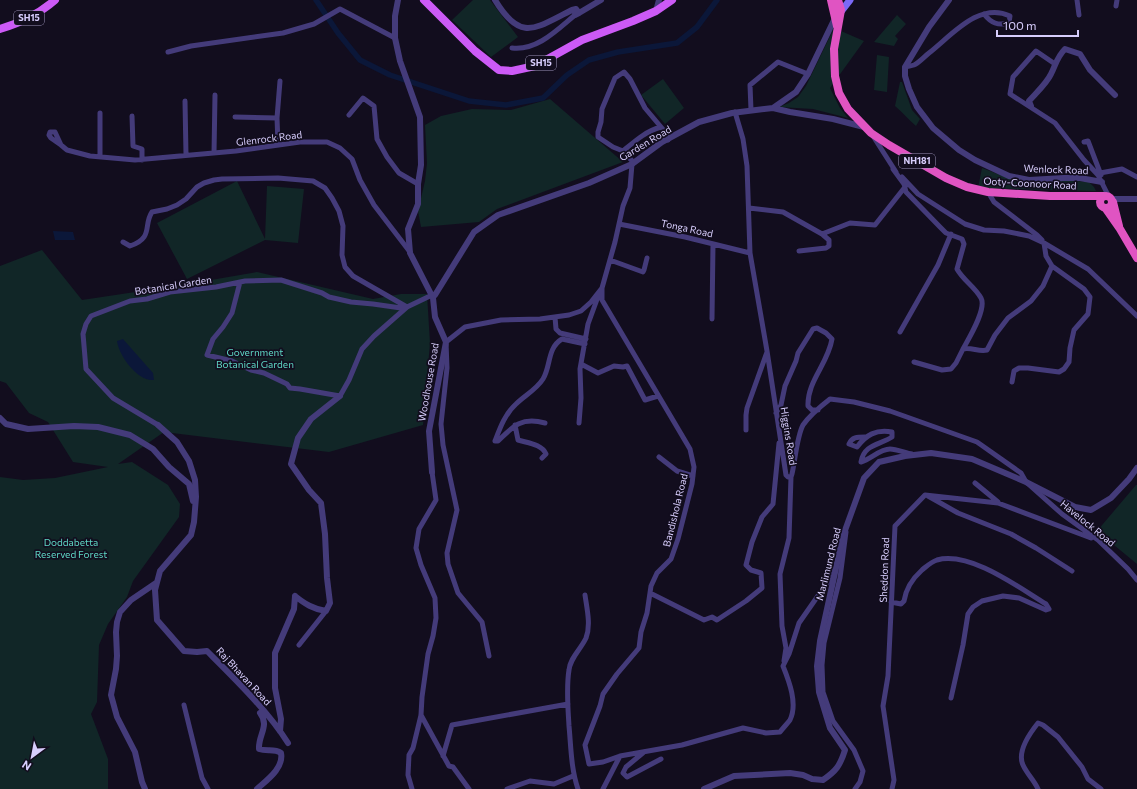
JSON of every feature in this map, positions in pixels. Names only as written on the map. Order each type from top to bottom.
[{"type":"highway","name":"Ooty-Coonoor Road","points":[[831,0],[838,29]]},
{"type":"highway","name":"Ooty-Coonoor Road","points":[[838,0],[841,10],[834,49],[834,76],[848,109],[871,133],[946,178],[967,187],[988,192],[1082,196],[1107,201]]},
{"type":"highway","points":[[1107,201],[1120,229],[1137,258]]},
{"type":"main road","name":"SH15","points":[[0,29],[15,24],[35,14],[55,0]]},
{"type":"main road","name":"SH15","points":[[424,0],[481,56],[499,70],[512,72],[535,66],[582,40],[633,22],[656,11],[672,0]]},
{"type":"main road","points":[[835,18],[850,0]]},
{"type":"street","points":[[398,0],[395,16],[395,38],[400,61],[420,117],[421,165],[418,184],[418,204],[408,229],[410,253],[432,296]]},
{"type":"street","points":[[495,0],[503,13],[513,23],[525,29],[544,24],[572,10],[576,9],[577,14]]},
{"type":"street","points":[[512,48],[521,49],[544,41],[577,14],[602,0]]},
{"type":"street","points":[[656,11],[659,0]]},
{"type":"street","points":[[905,66],[929,27],[949,0]]},
{"type":"street","points":[[1077,0],[1078,15]]},
{"type":"street","points":[[1116,6],[1117,0]]},
{"type":"street","points":[[168,52],[191,46],[283,33],[314,24],[340,9],[395,38]]},
{"type":"street","points":[[905,66],[915,64],[960,26],[976,17],[984,14],[990,13],[1003,13],[1010,16],[1009,23],[1002,25],[995,24],[984,14]]},
{"type":"street","name":"Garden Road","points":[[432,296],[474,232],[498,215],[589,183],[633,163],[699,122],[736,112],[773,108],[796,92],[808,74],[835,18]]},
{"type":"street","points":[[1031,106],[1029,101],[1051,74],[1054,64],[1065,49],[1080,54],[1090,70],[1115,95]]},
{"type":"street","points":[[1054,64],[1036,51],[1013,77],[1010,94],[1056,123],[1102,182]]},
{"type":"street","points":[[751,110],[750,86],[778,62],[808,74]]},
{"type":"street","name":"Wenlock Road","points":[[905,66],[905,76],[917,107],[946,140],[975,160],[1009,176],[1029,180],[1080,178],[1102,182]]},
{"type":"street","points":[[633,163],[623,151],[613,147],[598,137],[602,109],[615,78],[624,72],[630,79],[645,108],[666,133],[668,140]]},
{"type":"street","points":[[278,144],[277,118],[280,81]]},
{"type":"street","points":[[214,153],[215,95]]},
{"type":"street","points":[[349,115],[363,98],[374,106],[378,139],[387,157],[399,173],[418,184]]},
{"type":"street","points":[[186,101],[186,155]]},
{"type":"street","points":[[773,108],[833,119],[864,127]]},
{"type":"street","points":[[100,112],[100,156]]},
{"type":"street","name":"Higgins Road","points":[[736,112],[743,139],[747,166],[750,253],[786,475],[791,477],[803,425],[830,399],[854,402],[897,414],[977,442],[1021,473],[1026,482]]},
{"type":"street","points":[[132,116],[133,146],[142,149],[142,160]]},
{"type":"street","points":[[235,118],[277,118]]},
{"type":"street","points":[[623,151],[647,133],[661,127]]},
{"type":"street","points":[[871,133],[905,187],[906,192],[940,227],[962,239],[964,244],[957,269],[981,298],[983,304],[980,315],[956,363],[951,368],[942,370],[914,362]]},
{"type":"street","points":[[1084,142],[1088,141],[1100,173],[1107,201],[1137,199]]},
{"type":"street","name":"Glenrock Road","points":[[61,144],[67,150],[90,156],[142,160],[236,151],[278,144],[327,142],[340,148],[352,159],[360,180],[374,205],[410,253]]},
{"type":"street","name":"Bandishola Road","points":[[633,163],[630,188],[623,206],[602,288],[602,300],[690,449],[694,467],[678,539],[671,560],[657,573],[651,586],[647,613],[640,632],[639,648],[602,694],[600,706],[585,745],[590,764],[603,762],[620,756],[682,745],[743,728],[766,733],[780,732],[789,721],[793,711],[791,686],[783,666]]},
{"type":"street","points":[[893,169],[918,194],[965,224],[984,230],[1004,230],[1029,236],[1044,242],[1088,269],[1137,316]]},
{"type":"street","points":[[1100,173],[1122,169],[1137,177]]},
{"type":"street","points":[[123,242],[130,246],[136,244],[146,234],[152,212],[177,205],[186,199],[191,192],[204,183],[222,179],[278,178],[313,182],[325,188],[339,211],[343,226],[342,256],[345,267],[353,276],[407,307]]},
{"type":"street","points":[[822,234],[850,224],[875,225],[905,187]]},
{"type":"street","points":[[988,192],[994,202],[1044,242],[1046,256],[1052,266],[1084,289],[1090,297],[1088,314],[1074,330],[1069,362],[1064,369],[1059,372],[1019,368],[1014,371],[1012,382]]},
{"type":"street","points":[[749,208],[783,212],[822,234],[829,240],[830,243],[828,247],[799,251]]},
{"type":"street","name":"Tonga Road","points":[[619,224],[685,236],[750,253]]},
{"type":"street","points":[[900,332],[938,265],[951,234]]},
{"type":"street","points":[[712,319],[714,244]]},
{"type":"street","points":[[610,260],[643,272],[647,258]]},
{"type":"street","points":[[963,349],[966,348],[982,351],[987,350],[995,335],[1008,318],[1031,301],[1043,286],[1052,266]]},
{"type":"street","name":"Botanical Garden","points":[[158,425],[113,398],[86,369],[83,334],[91,316],[130,301],[148,299],[170,292],[216,287],[240,282],[281,280],[322,293],[329,297],[351,302],[401,308],[407,307],[432,296]]},
{"type":"street","points":[[240,282],[232,313],[214,339],[207,355],[232,361],[252,370],[264,373],[287,384],[290,388],[340,396]]},
{"type":"street","points":[[489,656],[482,622],[458,593],[448,564],[447,553],[457,510],[444,452],[441,424],[447,368],[446,342],[465,327],[501,320],[569,315],[581,311],[591,302],[602,288]]},
{"type":"street","points":[[579,423],[581,398],[580,369],[588,324],[602,288]]},
{"type":"street","name":"Woodhouse Road","points":[[432,296],[435,317],[446,342],[429,431],[432,472]]},
{"type":"street","name":"Botanical Garden","points":[[340,396],[349,380],[362,349],[374,336],[407,307]]},
{"type":"street","points":[[554,317],[556,329],[560,332],[585,341]]},
{"type":"street","points":[[776,413],[781,405],[785,386],[796,361],[798,352],[813,330],[817,328],[826,332],[832,339],[830,349],[812,384],[808,396],[808,406],[812,410],[818,410]]},
{"type":"street","points":[[545,423],[531,420],[517,423],[498,441],[495,441],[507,413],[516,403],[538,386],[544,377],[555,343],[562,339],[585,341]]},
{"type":"street","points":[[746,430],[747,408],[767,351]]},
{"type":"street","points":[[581,364],[598,373],[614,366],[627,366],[645,400],[658,396]]},
{"type":"street","points":[[299,645],[326,611],[330,603],[325,534],[321,503],[309,490],[292,464],[298,438],[311,419],[340,396]]},
{"type":"street","points":[[0,418],[6,424],[28,429],[74,426],[98,427],[130,435],[153,449],[169,467],[190,484],[195,512]]},
{"type":"street","name":"Raj Bhavan Road","points":[[158,425],[177,442],[189,461],[195,480],[196,497],[191,535],[160,571],[156,582],[156,620],[184,651],[207,651],[242,687],[280,731],[288,743]]},
{"type":"street","points":[[515,425],[518,440],[537,446],[544,450],[546,454],[542,458]]},
{"type":"street","points":[[865,437],[884,431],[892,432],[892,437],[876,444],[866,451],[862,455],[861,462],[869,460],[879,452],[890,449],[921,455]]},
{"type":"street","points":[[650,593],[704,620],[712,618],[717,620],[746,601],[762,588],[761,573],[751,570],[746,565],[752,542],[762,517],[773,504],[780,437]]},
{"type":"street","name":"Marlimund Road","points":[[704,789],[734,776],[790,773],[803,775],[812,779],[823,780],[836,771],[842,762],[845,750],[830,728],[819,692],[817,666],[820,641],[839,560],[843,536],[864,478],[879,462],[905,456],[931,453],[972,459],[1026,482],[1075,507],[1091,510],[1111,498],[1137,468]]},
{"type":"street","points":[[659,457],[677,471],[693,476]]},
{"type":"street","points":[[412,789],[408,775],[409,755],[413,748],[421,715],[428,654],[436,618],[435,598],[421,565],[416,548],[419,529],[436,500],[432,472]]},
{"type":"street","points":[[783,666],[786,648],[782,626],[780,574],[789,538],[791,477]]},
{"type":"street","name":"Havelock Road","points":[[1026,482],[1062,514],[1098,540],[1128,569],[1137,580]]},
{"type":"street","points":[[975,483],[998,503]]},
{"type":"street","points":[[925,495],[998,503],[1098,540]]},
{"type":"street","points":[[925,495],[958,513],[1011,534],[1072,571]]},
{"type":"street","name":"Sheddon Road","points":[[892,789],[894,780],[883,706],[888,676],[894,526],[925,495]]},
{"type":"street","points":[[846,531],[840,578],[824,643],[822,664],[824,692],[833,721],[854,750],[863,771],[860,782],[855,789]]},
{"type":"street","points":[[891,602],[901,604],[904,601],[906,591],[910,584],[930,563],[937,560],[957,559],[966,560],[984,568],[1046,604],[1049,609],[1046,610],[1019,598],[1003,596],[982,601],[973,607],[968,614],[951,698]]},
{"type":"street","points":[[783,666],[789,654],[799,623],[829,580],[839,560]]},
{"type":"street","points":[[145,789],[135,752],[118,717],[111,695],[116,669],[116,632],[120,612],[131,600],[156,582]]},
{"type":"street","points":[[280,731],[281,719],[275,688],[275,653],[294,609],[295,596],[316,610],[326,611]]},
{"type":"street","points":[[578,789],[574,776],[568,704],[569,670],[571,662],[586,638],[589,626],[585,596]]},
{"type":"street","points":[[242,687],[246,696],[264,718],[264,728],[259,749],[277,750],[281,753],[282,758],[279,767],[257,789]]},
{"type":"street","points":[[443,756],[452,725],[568,704]]},
{"type":"street","points":[[184,705],[202,778],[208,789]]},
{"type":"street","points":[[421,715],[449,766],[453,767],[470,789]]},
{"type":"street","points":[[1038,789],[1021,760],[1025,745],[1038,723],[1044,725],[1058,737],[1082,767],[1088,779],[1101,789]]},
{"type":"street","points":[[645,752],[626,767],[623,773],[627,776],[661,759]]},
{"type":"street","points":[[603,789],[620,756]]},
{"type":"street","points":[[507,789],[530,781],[554,784],[574,776]]},
{"type":"green space","points":[[473,0],[490,0],[518,37],[491,57],[452,20]]},
{"type":"green space","points":[[897,15],[906,24],[895,36],[898,39],[894,46],[874,42]]},
{"type":"green space","points":[[834,28],[864,41],[830,88],[840,108],[848,118],[813,109],[779,107],[798,97],[806,86]]},
{"type":"green space","points":[[877,55],[889,57],[887,92],[874,90]]},
{"type":"green space","points":[[663,79],[684,108],[665,124],[641,95]]},
{"type":"green space","points":[[900,82],[902,82],[912,110],[920,119],[916,126],[895,106]]},
{"type":"green space","points":[[550,99],[623,162],[497,209],[479,222],[421,227],[418,211],[425,181],[427,163],[425,125],[441,116],[472,109],[511,110]]},
{"type":"green space","points":[[982,168],[1003,176],[1089,182],[1096,191],[978,188]]},
{"type":"green space","points":[[237,181],[265,239],[267,186],[304,189],[298,243],[265,240],[187,279],[157,223]]},
{"type":"green space","name":"Government Botanical Garden","points":[[42,250],[82,300],[257,272],[373,299],[401,294],[427,294],[430,343],[423,425],[329,452],[164,432],[118,464],[132,462],[168,485],[180,504],[179,517],[133,581],[127,597],[108,624],[99,645],[97,702],[91,714],[108,759],[108,789],[0,789],[0,477],[23,480],[55,478],[108,467],[73,462],[48,422],[29,413],[6,383],[0,381],[0,266]]},
{"type":"green space","points":[[1137,485],[1137,564],[1097,531]]},
{"type":"water","points":[[53,231],[73,232],[75,240],[55,240]]},
{"type":"water","points":[[123,339],[153,373],[154,380],[148,380],[142,377],[130,367],[121,354],[117,341]]},
{"type":"waterway","points":[[316,0],[338,33],[360,60],[390,75],[469,101],[506,105],[543,98],[567,75],[589,60],[618,52],[677,43],[697,27],[717,0]]},
{"type":"park label","name":"Doddabetta Reserved Forest","points":[[71,548]]}]
